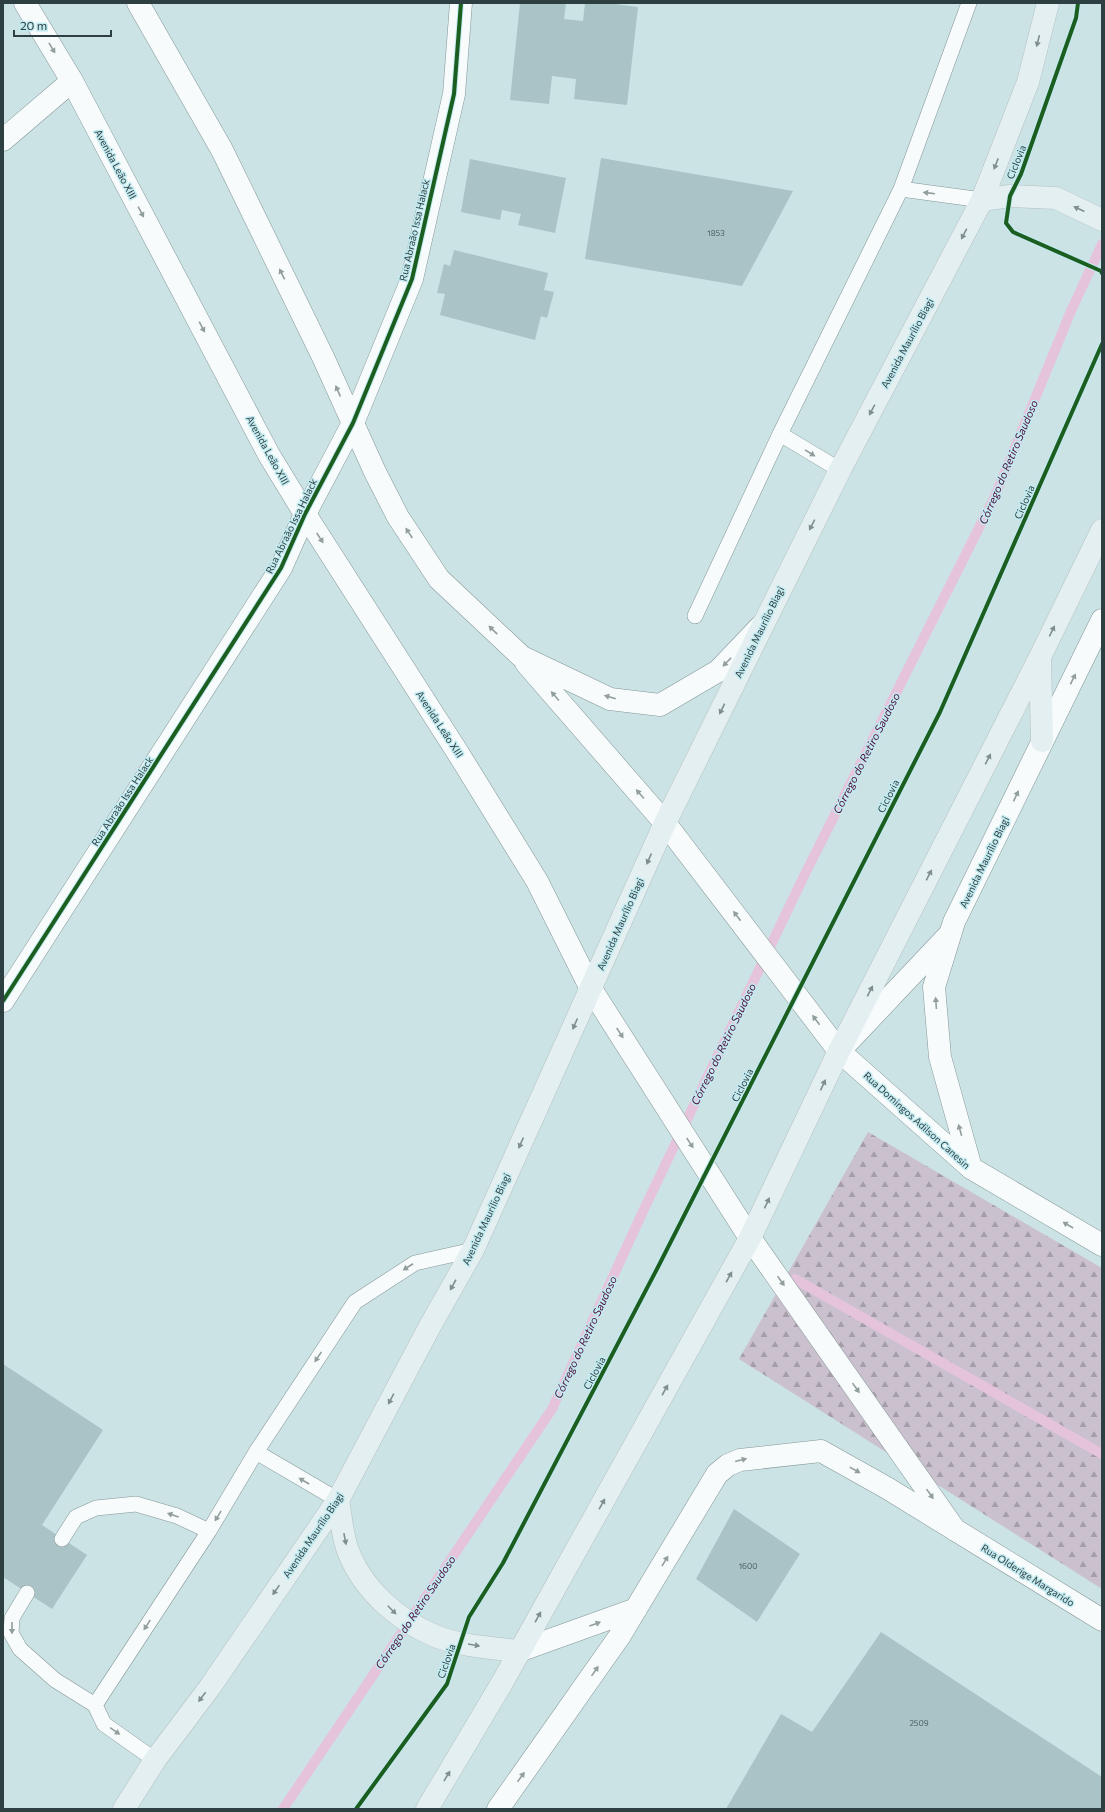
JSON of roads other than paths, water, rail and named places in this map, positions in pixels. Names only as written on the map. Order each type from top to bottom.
[{"type":"main road","name":"Avenida Leão XIII","points":[[25,3],[72,81],[269,455],[458,753],[537,882],[591,989],[750,1238],[955,1530]]},
{"type":"main road","points":[[138,3],[222,150],[323,357],[398,517],[439,579],[522,657],[610,699],[660,704],[718,671],[763,623]]},
{"type":"main road","name":"Rua Abraão Issa Halack","points":[[3,1001],[281,568],[305,514],[353,423],[412,279],[454,94],[461,3]]},
{"type":"main road","name":"Avenida Maurílio Biagi","points":[[124,1809],[155,1760],[210,1687],[338,1500],[430,1326],[473,1250],[666,824],[763,623],[840,470],[982,200],[1028,82],[1048,3]]},
{"type":"main road","points":[[3,140],[72,81]]},
{"type":"main road","points":[[982,200],[1010,196],[1056,198],[1102,220]]},
{"type":"main road","name":"Avenida Maurílio Biagi","points":[[427,1809],[502,1683],[750,1238],[839,1051],[1040,657],[1102,530]]},
{"type":"main road","name":"Avenida Maurílio Biagi","points":[[971,1168],[940,1057],[934,987],[954,922],[1102,620]]},
{"type":"main road","name":"Rua Domingos Adilson Canesin","points":[[522,657],[666,824],[839,1051],[971,1168],[1102,1245]]},
{"type":"main road","points":[[1040,657],[1042,742]]},
{"type":"main road","name":"Avenida Maurílio Biagi","points":[[839,1051],[951,932]]},
{"type":"main road","name":"Rua Olderige Margarido","points":[[498,1809],[611,1649],[717,1474],[728,1465],[740,1460],[821,1451],[887,1488],[1102,1620]]},
{"type":"main road","points":[[338,1500],[347,1548],[364,1583],[397,1615],[436,1636],[472,1645],[519,1651],[636,1609]]},
{"type":"lane","points":[[695,616],[780,434],[901,189],[969,3]]},
{"type":"lane","points":[[901,189],[982,200]]},
{"type":"lane","points":[[780,434],[840,470]]},
{"type":"lane","points":[[95,1705],[209,1531],[256,1452],[355,1302],[414,1263],[473,1250]]},
{"type":"lane","points":[[256,1452],[338,1500]]},
{"type":"lane","points":[[62,1539],[76,1517],[96,1508],[136,1504],[177,1516],[209,1531]]},
{"type":"lane","points":[[27,1593],[12,1618],[11,1634],[20,1649],[55,1680],[95,1705],[104,1724],[155,1760]]},
{"type":"waterway","name":"Córrego do Retiro Saudoso","points":[[283,1809],[552,1409],[645,1207],[804,876],[995,496],[1071,311],[1102,244]]},
{"type":"waterway","points":[[795,1279],[1102,1454]]}]
